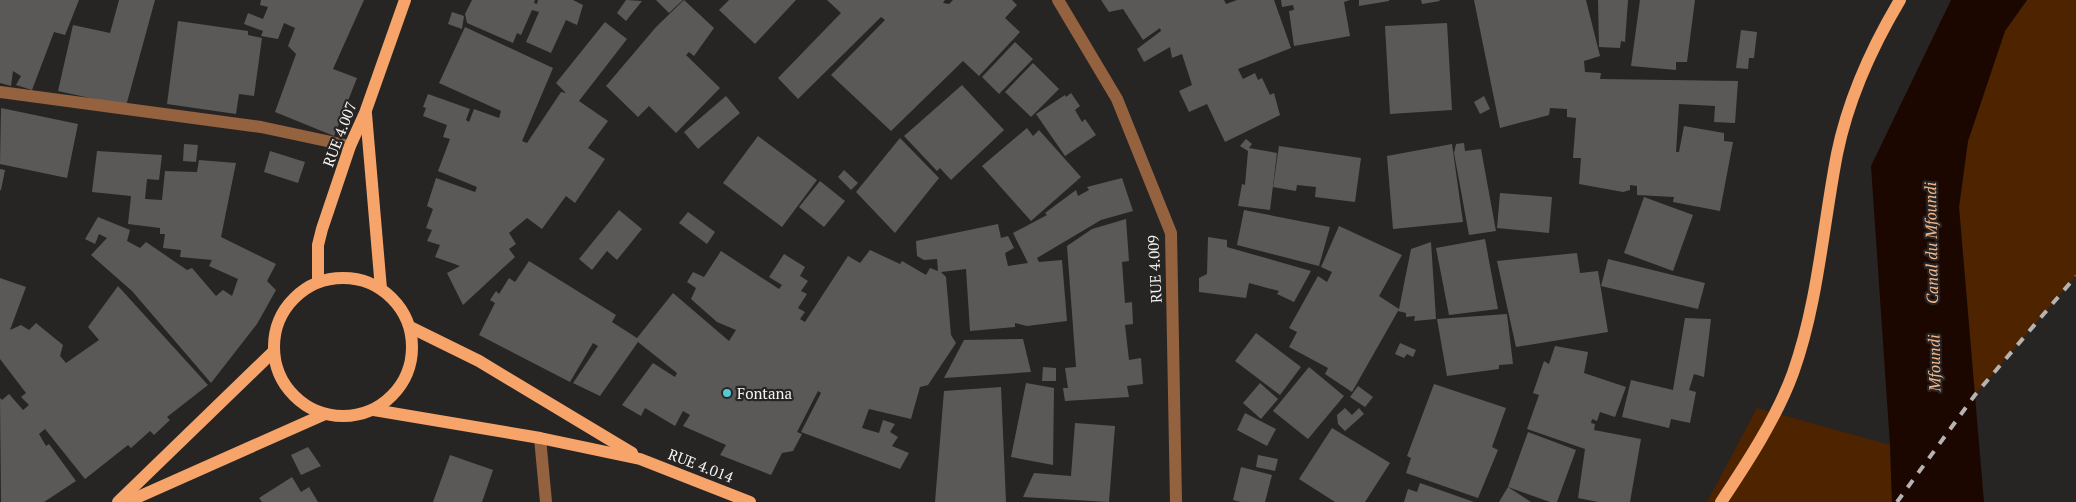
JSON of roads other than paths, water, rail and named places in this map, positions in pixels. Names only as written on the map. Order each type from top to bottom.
[{"type":"main road","name":"RUE 4.007","points":[[318,282],[318,245],[350,146],[366,113],[405,0]]},
{"type":"main road","points":[[1722,502],[1770,420],[1792,373],[1816,277],[1837,152],[1852,101],[1884,27],[1900,0]]},
{"type":"main road","points":[[366,113],[381,289]]},
{"type":"main road","points":[[340,278],[361,280],[381,289],[399,305],[410,326],[413,351],[408,375],[394,395],[374,410],[350,417],[326,414],[305,406],[289,391],[278,372],[274,351],[275,329],[284,309],[299,293],[318,282],[340,278]]},
{"type":"main road","points":[[410,326],[479,361],[640,459]]},
{"type":"main road","points":[[118,502],[274,351]]},
{"type":"main road","points":[[374,410],[540,438],[640,459]]},
{"type":"main road","points":[[126,502],[326,414]]},
{"type":"main road","name":"RUE 4.014","points":[[640,459],[750,502]]},
{"type":"street","name":"RUE 4.009","points":[[1058,0],[1117,99],[1171,233],[1176,502]]},
{"type":"street","points":[[0,92],[261,127],[350,146]]},
{"type":"street","points":[[540,438],[546,502]]},
{"type":"water","points":[[1951,0],[2027,0],[2005,31],[1968,141],[1959,207],[1984,502],[1892,502],[1890,445],[1871,166]]},
{"type":"railway","points":[[1897,502],[1975,395],[2076,276]]},
{"type":"place","name":"Fontana","points":[[727,393]]},
{"type":"water label","name":"Canal du Mfoundi","points":[[1931,243]]},
{"type":"water label","name":"Mfoundi","points":[[1934,363]]}]
